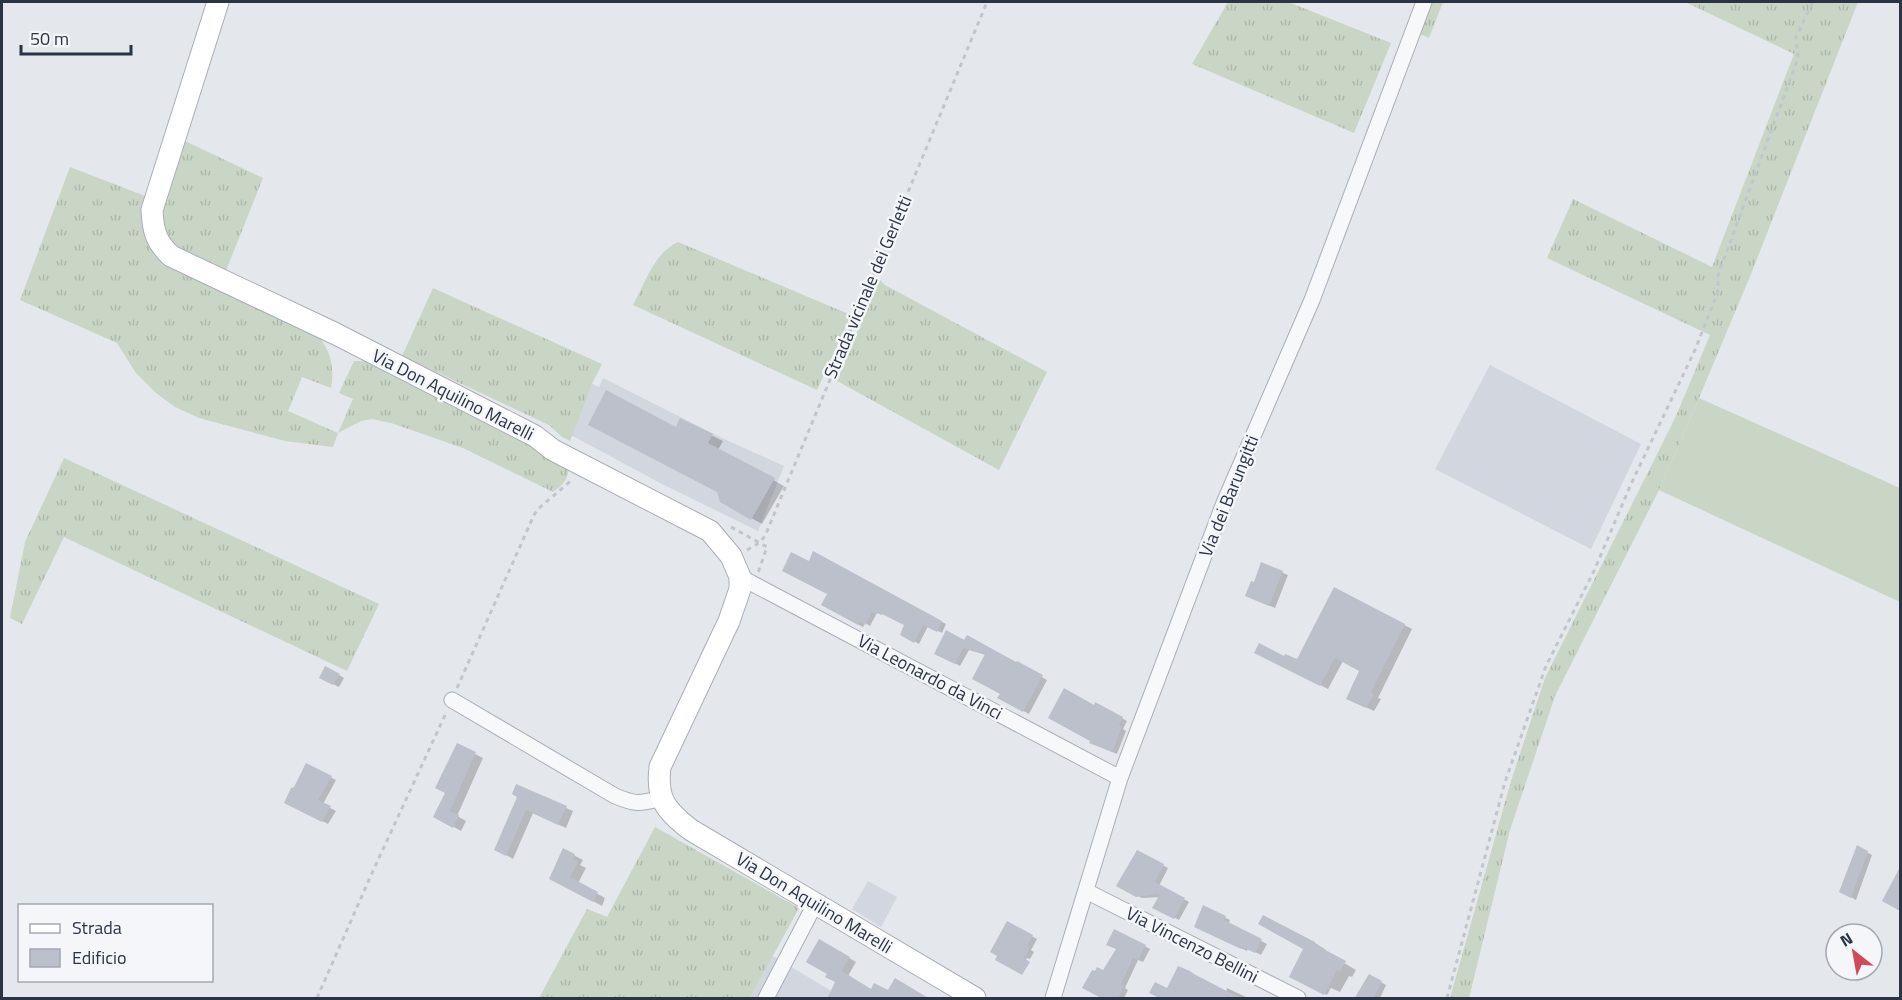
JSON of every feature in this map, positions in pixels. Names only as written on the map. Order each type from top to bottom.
[{"type":"street","name":"Via Don Aquilino Marelli","points":[[218,2],[152,210],[155,236],[162,248],[171,256],[336,334],[535,436],[553,450],[698,523],[719,539],[732,556],[740,577]]},
{"type":"street","name":"Via dei Barungitti","points":[[1053,999],[1120,778],[1224,503],[1311,300],[1424,2]]},
{"type":"street","name":"Via Leonardo da Vinci","points":[[740,577],[1120,778]]},
{"type":"street","points":[[452,700],[615,796],[641,804],[662,798],[658,782],[660,767],[729,621],[740,589],[740,577]]},
{"type":"street","name":"Via Don Aquilino Marelli","points":[[662,798],[674,817],[691,830],[975,999]]},
{"type":"street","name":"Via Vincenzo Bellini","points":[[1086,891],[1298,999]]},
{"type":"street","points":[[766,999],[815,904]]},
{"type":"path","name":"Strada vicinale dei Gerletti","points":[[759,543],[765,536],[987,2]]},
{"type":"path","points":[[1447,999],[1505,783],[1542,676],[1594,571],[1627,493],[1703,329],[1719,289],[1717,278],[1798,58],[1796,37],[1813,2]]},
{"type":"path","points":[[317,999],[529,523],[538,508],[570,483],[575,475],[578,462]]},
{"type":"path","points":[[725,524],[765,545],[768,549],[758,573],[763,588]]},
{"type":"path","points":[[732,556],[759,543]]},
{"type":"shaded area","points":[[1490,365],[1641,444],[1591,549],[1435,469]]},
{"type":"shaded area","points":[[603,378],[722,438],[784,466],[758,531],[662,484],[571,435],[592,384],[599,387]]},
{"type":"shaded area","points":[[868,881],[897,897],[881,927],[852,909]]},
{"type":"shaded area","points":[[773,956],[843,998],[750,998]]},
{"type":"green space","points":[[1228,2],[1288,2],[1391,43],[1354,133],[1192,64]]},
{"type":"green space","points":[[1426,2],[1443,2],[1429,38],[1415,32]]},
{"type":"green space","points":[[1685,2],[1858,2],[1751,274],[1659,490],[1555,696],[1510,830],[1469,998],[1450,998],[1511,781],[1545,678],[1676,416],[1710,335],[1547,258],[1573,199],[1712,267],[1794,54]]},
{"type":"green space","points":[[185,141],[263,178],[227,268],[223,286],[315,333],[320,339],[328,351],[332,366],[331,388],[302,377],[288,411],[338,433],[333,447],[285,441],[199,418],[175,407],[156,393],[136,373],[117,343],[20,300],[70,167],[166,204]]},
{"type":"green space","points":[[678,242],[851,315],[817,390],[633,305],[656,261]]},
{"type":"green space","points":[[879,279],[885,285],[1047,372],[999,470],[837,381]]},
{"type":"green space","points":[[433,288],[602,364],[570,441],[549,425],[402,356]]},
{"type":"green space","points":[[354,361],[377,361],[519,439],[568,468],[568,472],[564,482],[553,492],[463,448],[391,423],[372,419],[361,421],[338,433],[353,399],[339,393]]},
{"type":"green space","points":[[1699,398],[1900,488],[1900,602],[1659,490]]},
{"type":"green space","points":[[64,458],[379,604],[347,671],[64,537],[22,624],[10,618],[25,542]]},
{"type":"green space","points":[[655,827],[799,908],[750,998],[539,998],[587,909],[607,917]]},
{"type":"building","points":[[606,390],[676,427],[680,418],[713,434],[708,443],[775,478],[751,520],[720,502],[717,492],[588,425]]},
{"type":"building","points":[[813,551],[942,621],[937,632],[923,625],[914,643],[900,635],[904,625],[878,612],[877,614],[872,612],[865,625],[860,622],[858,625],[821,605],[827,594],[782,571],[791,552],[809,561]]},
{"type":"building","points":[[1261,562],[1283,571],[1269,606],[1245,596],[1251,581],[1254,582]]},
{"type":"building","points":[[1334,587],[1405,624],[1371,692],[1374,694],[1366,708],[1346,699],[1359,671],[1335,658],[1320,686],[1254,653],[1259,643],[1284,656],[1285,654],[1297,659]]},
{"type":"building","points":[[946,630],[964,640],[967,635],[1043,675],[1023,712],[997,698],[1000,694],[972,679],[985,654],[963,648],[955,664],[934,654]]},
{"type":"building","points":[[325,666],[340,674],[333,685],[319,678]]},
{"type":"building","points":[[1064,688],[1094,705],[1095,702],[1123,717],[1119,725],[1122,727],[1112,752],[1089,743],[1090,741],[1048,718]]},
{"type":"building","points":[[457,743],[476,752],[450,811],[459,815],[453,828],[433,817],[445,793],[435,788]]},
{"type":"building","points":[[306,763],[332,776],[318,800],[331,806],[322,822],[284,803]]},
{"type":"building","points":[[516,784],[567,806],[558,825],[526,810],[506,856],[494,850],[517,797],[512,794]]},
{"type":"building","points":[[1857,845],[1868,851],[1851,898],[1839,892]]},
{"type":"building","points":[[563,848],[575,854],[573,859],[578,862],[570,877],[598,892],[593,902],[549,879]]},
{"type":"building","points":[[1137,850],[1164,864],[1155,882],[1185,898],[1174,919],[1152,908],[1160,894],[1136,897],[1116,886]]},
{"type":"building","points":[[1900,867],[1900,911],[1882,901]]},
{"type":"building","points":[[1203,905],[1226,916],[1224,920],[1262,939],[1255,953],[1242,947],[1241,949],[1194,927]]},
{"type":"building","points":[[1263,915],[1346,961],[1340,972],[1337,970],[1324,995],[1289,977],[1303,949],[1258,924]]},
{"type":"building","points":[[1007,921],[1033,935],[1027,946],[1030,948],[1024,958],[1030,962],[1022,975],[995,960],[997,956],[990,952]]},
{"type":"building","points":[[1114,929],[1146,945],[1138,960],[1133,958],[1121,984],[1124,986],[1118,999],[1103,999],[1082,988],[1092,970],[1095,971],[1097,967],[1103,970],[1116,949],[1106,945]]},
{"type":"building","points":[[819,939],[850,957],[842,971],[871,989],[874,983],[888,990],[895,978],[930,999],[827,999],[835,982],[825,977],[827,974],[806,962]]},
{"type":"building","points":[[1178,966],[1242,999],[1161,999],[1149,993],[1155,982],[1167,988]]},
{"type":"building","points":[[1369,974],[1382,981],[1373,999],[1354,999]]}]
